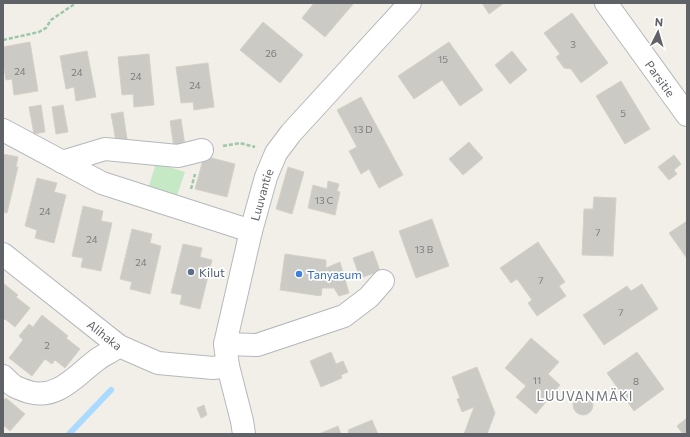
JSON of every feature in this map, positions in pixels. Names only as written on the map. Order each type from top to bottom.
[{"type":"street","name":"Luuvantie","points":[[244,434],[228,366],[225,344],[251,231],[266,177],[276,153],[291,133],[410,3]]},
{"type":"street","name":"Parsitie","points":[[606,3],[687,115]]},
{"type":"street","points":[[3,130],[102,183],[251,231]]},
{"type":"street","points":[[62,162],[105,149],[178,156],[202,150]]},
{"type":"street","name":"Alihaka","points":[[3,254],[118,346],[158,363],[213,368],[228,366]]},
{"type":"street","points":[[225,344],[256,345],[344,316],[369,297],[383,282]]},
{"type":"street","points":[[3,376],[14,388],[38,394],[54,392],[118,346]]},
{"type":"path","points":[[3,40],[39,32],[46,28],[51,20],[76,3]]},
{"type":"path","points":[[185,210],[202,150],[240,143],[258,148]]},
{"type":"green space","points":[[156,163],[185,172],[177,195],[149,186]]},
{"type":"building","points":[[314,3],[354,3],[325,37],[302,18]]},
{"type":"building","points":[[482,3],[504,3],[489,14]]},
{"type":"building","points":[[572,13],[608,63],[581,83],[571,69],[564,68],[556,57],[560,54],[544,33]]},
{"type":"building","points":[[263,22],[303,55],[280,83],[240,50]]},
{"type":"building","points":[[30,42],[38,91],[14,95],[12,79],[6,80],[3,63],[3,47]]},
{"type":"building","points":[[449,42],[483,90],[460,106],[442,80],[414,99],[398,76]]},
{"type":"building","points":[[87,51],[96,97],[76,101],[74,87],[66,89],[60,56]]},
{"type":"building","points":[[512,51],[527,70],[510,84],[495,65]]},
{"type":"building","points":[[149,54],[154,105],[134,107],[133,94],[122,95],[118,57]]},
{"type":"building","points":[[208,63],[214,107],[194,110],[193,102],[181,103],[176,67]]},
{"type":"building","points":[[621,81],[650,129],[625,144],[596,96]]},
{"type":"building","points":[[361,97],[403,175],[379,188],[369,169],[361,174],[349,151],[357,147],[337,110]]},
{"type":"building","points":[[41,105],[45,132],[34,134],[29,107]]},
{"type":"building","points":[[63,105],[68,132],[56,134],[52,107]]},
{"type":"building","points":[[123,112],[127,139],[116,141],[111,114]]},
{"type":"building","points":[[181,119],[185,146],[174,148],[170,121]]},
{"type":"building","points":[[469,142],[483,158],[463,175],[449,159]]},
{"type":"building","points":[[3,154],[18,157],[16,167],[18,167],[7,213],[3,212]]},
{"type":"building","points":[[674,155],[681,164],[674,170],[677,174],[669,180],[658,167]]},
{"type":"building","points":[[204,156],[235,164],[227,197],[195,189]]},
{"type":"building","points":[[288,167],[304,172],[292,214],[276,209]]},
{"type":"building","points":[[37,178],[57,183],[54,192],[66,195],[54,243],[35,238],[37,230],[25,226]]},
{"type":"building","points":[[328,181],[339,184],[337,191],[340,192],[335,215],[308,208],[313,185],[327,189]]},
{"type":"building","points":[[594,197],[616,198],[613,256],[582,255],[584,209],[593,209]]},
{"type":"building","points":[[83,206],[103,211],[101,221],[112,223],[101,271],[81,267],[83,258],[72,256]]},
{"type":"building","points":[[432,219],[449,266],[416,278],[399,231]]},
{"type":"building","points":[[687,221],[687,257],[686,257],[669,233]]},
{"type":"building","points":[[132,229],[152,234],[150,243],[161,246],[150,294],[130,289],[132,282],[120,279]]},
{"type":"building","points":[[538,242],[565,282],[559,286],[566,296],[537,316],[528,303],[532,300],[517,279],[511,283],[500,268]]},
{"type":"building","points":[[183,244],[202,248],[200,257],[212,260],[200,309],[180,304],[182,295],[171,293]]},
{"type":"building","points":[[373,251],[380,271],[360,278],[353,258]]},
{"type":"building","points":[[285,254],[326,260],[326,268],[340,262],[349,293],[339,296],[334,288],[322,288],[321,296],[280,290]]},
{"type":"building","points":[[3,283],[18,295],[16,297],[30,308],[15,327],[5,319],[3,321]]},
{"type":"building","points":[[642,284],[658,309],[604,345],[583,315],[627,286],[631,291]]},
{"type":"building","points":[[42,315],[68,336],[66,338],[80,349],[65,368],[55,360],[52,364],[45,359],[32,376],[9,358],[23,340],[19,336],[29,324],[33,327]]},
{"type":"building","points":[[531,338],[559,362],[548,374],[560,385],[536,414],[516,397],[526,386],[505,368]]},
{"type":"building","points":[[331,352],[336,364],[343,361],[348,372],[341,375],[342,378],[321,387],[310,361]]},
{"type":"building","points":[[637,352],[664,389],[634,411],[607,373]]},
{"type":"building","points":[[477,367],[495,413],[487,434],[464,434],[474,407],[462,412],[457,399],[460,398],[452,377]]},
{"type":"building","points":[[583,395],[590,398],[593,405],[590,412],[583,415],[576,412],[573,405],[576,398]]},
{"type":"building","points":[[6,398],[25,414],[10,431],[3,425],[3,401]]},
{"type":"building","points":[[204,405],[207,415],[201,418],[197,408]]},
{"type":"building","points":[[687,418],[687,434],[683,434],[677,426]]},
{"type":"building","points":[[372,420],[378,434],[349,434],[348,430]]},
{"type":"building","points":[[338,426],[341,434],[319,434]]},
{"type":"waterway","points":[[69,434],[111,390]]},
{"type":"place","name":"Kilut","points":[[191,272]]},
{"type":"place","name":"Tanyasum","points":[[299,274]]},
{"type":"district","name":"LUUVANMÄKI","points":[[585,396]]}]
